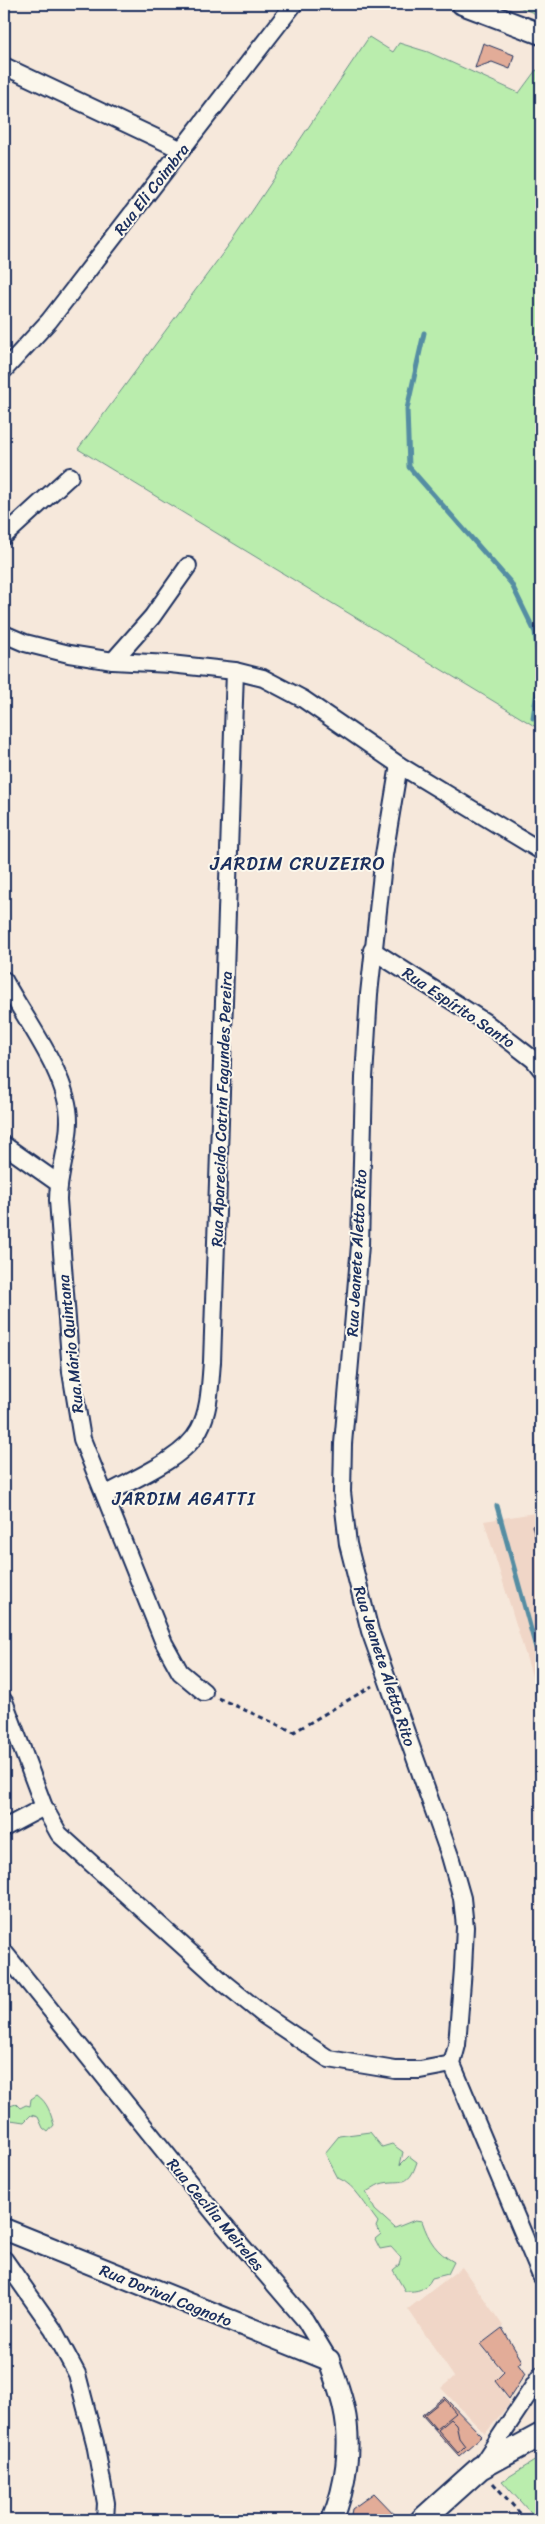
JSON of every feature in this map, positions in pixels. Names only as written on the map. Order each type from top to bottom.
[{"type":"main road","points":[[422,2520],[480,2468],[541,2436]]},
{"type":"street","name":"Rua Eli Coimbra","points":[[4,370],[49,321],[294,4]]},
{"type":"street","points":[[462,4],[541,34]]},
{"type":"street","points":[[4,67],[182,150]]},
{"type":"street","points":[[4,536],[70,476]]},
{"type":"street","points":[[113,662],[158,609],[188,566]]},
{"type":"street","points":[[4,634],[51,649],[113,662],[170,664],[235,671],[263,678],[303,698],[399,764],[541,851]]},
{"type":"street","name":"Rua Aparecido Cotrin Fagundes Pereira","points":[[105,1495],[174,1457],[190,1443],[200,1430],[208,1404],[212,1362],[235,671]]},
{"type":"street","name":"Rua Jeanete Aletto Rito","points":[[399,764],[384,855],[372,950],[364,1078],[360,1245],[343,1435],[342,1492],[348,1544],[359,1592],[386,1678],[450,1856],[462,1898],[465,1927],[463,1969],[457,2045],[452,2064]]},
{"type":"street","name":"Rua Espírito Santo","points":[[372,950],[486,1022],[534,1060],[541,1069]]},
{"type":"street","name":"Rua Mário Quintana","points":[[4,980],[48,1056],[64,1091],[69,1120],[58,1183],[70,1362],[76,1413],[82,1439],[164,1643],[180,1672],[204,1692]]},
{"type":"street","points":[[4,1145],[58,1183]]},
{"type":"street","points":[[4,1701],[44,1807],[59,1834],[101,1874],[231,1989],[265,2016],[329,2059],[395,2070],[420,2070],[452,2064],[541,2276]]},
{"type":"street","points":[[4,1828],[44,1807]]},
{"type":"street","name":"Rua Cecília Meireles","points":[[4,1952],[222,2223],[299,2314],[329,2360],[345,2410],[348,2452],[336,2516]]},
{"type":"street","name":"Rua Dorival Cagnoto","points":[[4,2229],[329,2360]]},
{"type":"street","points":[[4,2259],[53,2329],[77,2374],[95,2443],[106,2503],[105,2520]]},
{"type":"street","points":[[480,2468],[541,2376]]},
{"type":"path","points":[[204,1692],[294,1732],[386,1678]]},
{"type":"path","points":[[480,2468],[526,2520]]},
{"type":"shaded area","points":[[541,1512],[541,1705],[484,1521]]},
{"type":"shaded area","points":[[462,2267],[503,2326],[480,2344],[503,2373],[495,2381],[510,2403],[485,2434],[441,2388],[454,2377],[408,2309]]},
{"type":"green space","points":[[512,4],[541,4],[541,16]]},
{"type":"green space","points":[[369,37],[393,52],[399,43],[428,52],[519,93],[536,70],[541,72],[541,730],[78,449],[234,238]]},
{"type":"green space","points":[[37,2095],[50,2112],[54,2125],[48,2132],[43,2128],[38,2117],[31,2115],[24,2122],[4,2119],[4,2108],[16,2104],[20,2108],[26,2105],[30,2106],[31,2099]]},
{"type":"green space","points":[[370,2132],[382,2147],[392,2144],[403,2152],[400,2165],[409,2156],[417,2162],[414,2171],[407,2180],[380,2184],[366,2192],[375,2210],[395,2228],[415,2220],[422,2221],[434,2245],[442,2254],[454,2262],[448,2274],[432,2278],[424,2288],[405,2291],[393,2270],[399,2265],[401,2258],[391,2247],[380,2249],[375,2239],[381,2234],[376,2227],[378,2222],[355,2191],[338,2178],[325,2153],[339,2136]]},
{"type":"green space","points":[[541,2457],[541,2520],[537,2520],[502,2481]]},
{"type":"building","points":[[483,43],[514,55],[510,69],[492,62],[475,68]]},
{"type":"building","points":[[541,1523],[541,1559],[532,1526]]},
{"type":"building","points":[[502,2328],[522,2361],[518,2364],[525,2374],[509,2399],[495,2381],[504,2372],[481,2344]]},
{"type":"building","points":[[444,2397],[482,2436],[459,2456],[422,2415]]},
{"type":"building","points":[[444,2399],[456,2413],[436,2429],[424,2415]]},
{"type":"building","points":[[451,2419],[456,2424],[459,2438],[465,2446],[458,2453],[438,2430]]},
{"type":"building","points":[[374,2493],[400,2520],[350,2520],[352,2509]]},
{"type":"waterway","points":[[424,333],[407,409],[409,467],[511,583],[535,632],[540,673],[533,718]]},
{"type":"waterway","points":[[497,1506],[541,1666]]},
{"type":"district","name":"JARDIM CRUZEIRO","points":[[298,863]]},
{"type":"district","name":"JARDIM AGATTI","points":[[184,1499]]}]
